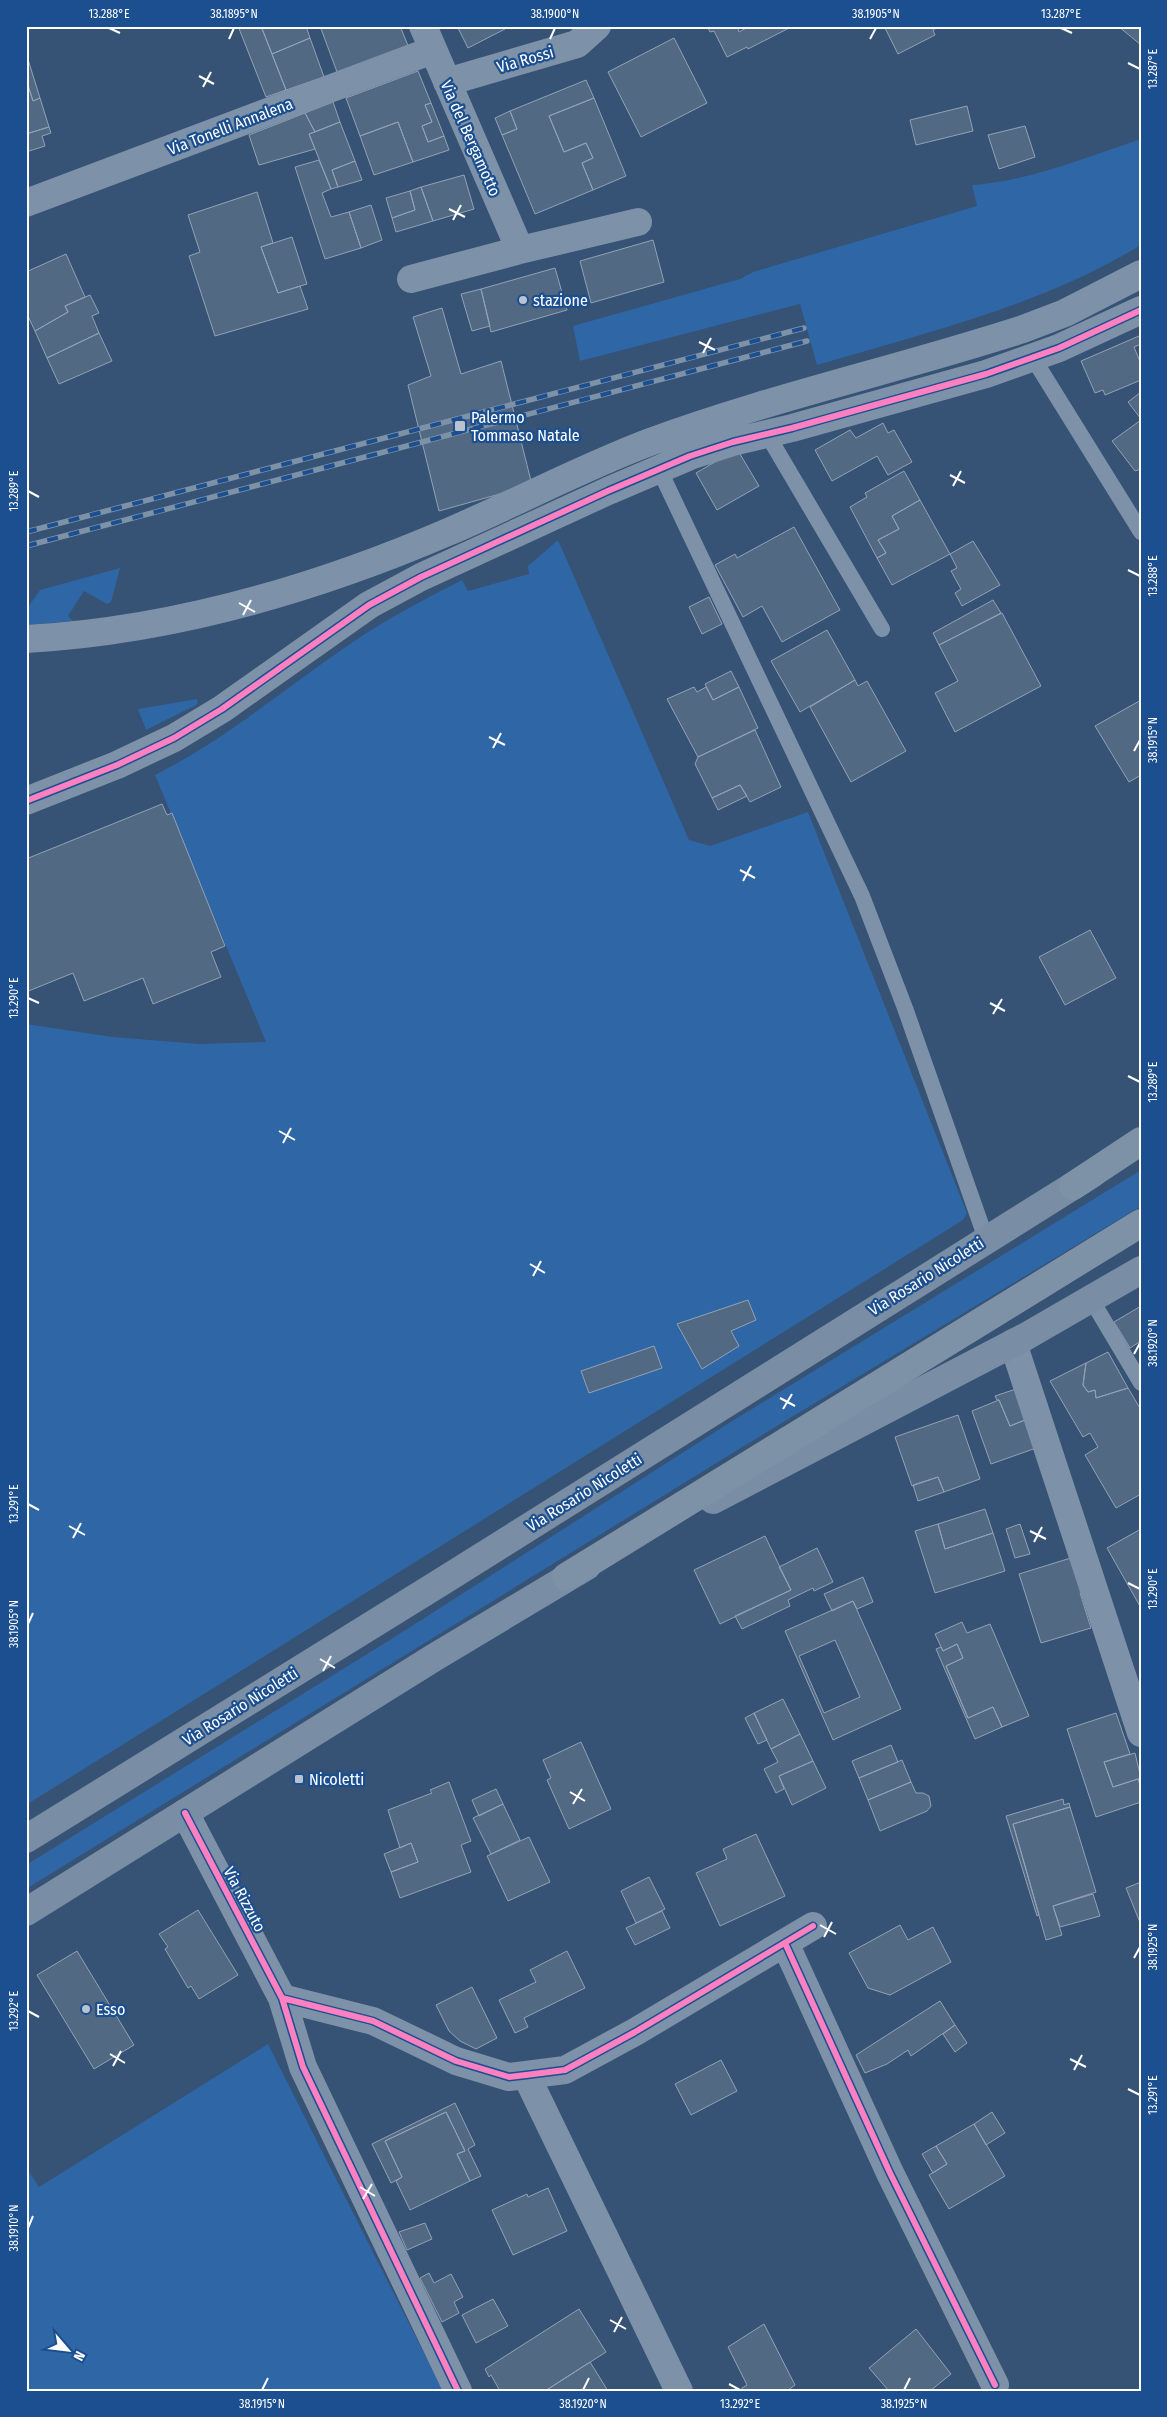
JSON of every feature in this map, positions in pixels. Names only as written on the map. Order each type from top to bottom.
[{"type":"highway","points":[[1073,1186],[1141,1141]]},
{"type":"highway","points":[[566,1578],[1141,1223]]},
{"type":"main road","name":"Via Rosario Nicoletti","points":[[26,1839],[438,1584],[986,1239],[1141,1145]]},
{"type":"main road","points":[[26,1912],[566,1578],[1013,1343],[1141,1270]]},
{"type":"street","name":"Via Rossi","points":[[447,82],[577,44],[597,26]]},
{"type":"street","name":"Via del Bergamotto","points":[[428,38],[520,250]]},
{"type":"street","name":"Via Tonelli Annalena","points":[[26,203],[428,38]]},
{"type":"street","points":[[411,280],[520,250],[638,222]]},
{"type":"street","points":[[26,639],[106,632],[153,624],[303,585],[446,533],[649,443],[755,408],[1023,329],[1065,313],[1141,274]]},
{"type":"street","points":[[26,801],[117,765],[174,738],[222,710],[369,606],[421,577],[659,469],[716,448],[986,374],[1059,348],[1141,310]]},
{"type":"street","points":[[1013,1343],[1141,1733]]},
{"type":"street","name":"Via Rizzuto","points":[[185,1813],[282,1998],[303,2067],[458,2391]]},
{"type":"street","points":[[282,1998],[373,2021],[456,2061],[509,2077],[564,2070],[635,2032],[813,1926]]},
{"type":"street","points":[[785,1943],[890,2173],[995,2385]]},
{"type":"street","points":[[526,2075],[679,2391]]},
{"type":"lane","points":[[1033,358],[1141,532]]},
{"type":"lane","points":[[767,434],[882,629]]},
{"type":"lane","points":[[659,469],[862,896],[986,1239]]},
{"type":"lane","points":[[1091,1299],[1141,1383]]},
{"type":"shaded area","points":[[1141,139],[1141,245],[1064,285],[1024,301],[941,329],[817,365],[800,304],[580,361],[573,326],[740,279],[753,272],[977,206],[972,185],[1015,179]]},
{"type":"shaded area","points":[[558,540],[689,840],[710,846],[808,812],[967,1213],[963,1220],[26,1805],[26,1024],[113,1037],[199,1044],[266,1042],[155,775],[182,761],[232,729],[328,659],[393,617],[462,580],[468,591],[529,574],[528,566]]},
{"type":"shaded area","points":[[120,568],[111,602],[107,604],[84,591],[68,616],[73,621],[26,625],[26,610],[40,590]]},
{"type":"shaded area","points":[[197,699],[198,704],[146,730],[138,709]]},
{"type":"shaded area","points":[[1141,1170],[1141,1206],[744,1446],[26,1889],[26,1865],[393,1638],[729,1423]]},
{"type":"shaded area","points":[[268,2044],[443,2391],[26,2391],[26,2167],[39,2187]]},
{"type":"building","points":[[238,26],[261,26],[286,90],[266,97]]},
{"type":"building","points":[[261,26],[306,26],[310,38],[272,54]]},
{"type":"building","points":[[320,26],[400,26],[409,48],[337,72]]},
{"type":"building","points":[[457,26],[503,26],[505,29],[468,48]]},
{"type":"building","points":[[707,26],[737,26],[739,32],[750,26],[793,26],[748,49],[747,47],[727,57],[714,31],[710,32]]},
{"type":"building","points":[[884,26],[940,26],[933,30],[935,35],[898,54]]},
{"type":"building","points":[[1118,26],[1141,26],[1141,45]]},
{"type":"building","points":[[310,38],[324,77],[286,90],[272,54]]},
{"type":"building","points":[[674,38],[707,103],[641,137],[608,72]]},
{"type":"building","points":[[26,53],[40,98],[33,101],[26,79]]},
{"type":"building","points":[[418,71],[431,103],[425,105],[432,122],[422,126],[428,142],[444,136],[449,150],[413,162],[398,122],[360,136],[346,98]]},
{"type":"building","points":[[26,79],[33,101],[40,98],[49,127],[26,134]]},
{"type":"building","points":[[586,80],[594,98],[549,116],[564,152],[586,143],[593,158],[582,163],[593,190],[535,214],[502,135],[517,129],[510,111]]},
{"type":"building","points":[[594,98],[626,176],[593,190],[582,163],[593,158],[586,143],[564,152],[549,116]]},
{"type":"building","points":[[333,102],[340,122],[315,132],[305,113]]},
{"type":"building","points":[[431,103],[444,136],[428,142],[422,126],[432,122],[425,105]]},
{"type":"building","points":[[967,106],[973,131],[916,145],[910,120]]},
{"type":"building","points":[[510,111],[517,129],[502,135],[495,118]]},
{"type":"building","points":[[305,113],[315,132],[309,134],[315,149],[259,165],[249,135]]},
{"type":"building","points":[[340,122],[355,161],[332,170],[338,187],[331,189],[309,134]]},
{"type":"building","points":[[398,122],[413,162],[374,175],[360,136]]},
{"type":"building","points":[[1025,126],[1035,157],[999,169],[988,135]]},
{"type":"building","points":[[49,127],[51,133],[42,136],[45,146],[26,152],[26,134]]},
{"type":"building","points":[[319,160],[331,189],[322,193],[331,217],[349,212],[361,248],[325,259],[295,167]]},
{"type":"building","points":[[355,161],[362,180],[338,187],[332,170]]},
{"type":"building","points":[[464,175],[474,209],[433,221],[421,187]]},
{"type":"building","points":[[421,187],[433,221],[396,232],[392,218],[415,210],[410,191]]},
{"type":"building","points":[[410,191],[415,210],[392,218],[386,198]]},
{"type":"building","points":[[257,192],[273,243],[261,247],[278,293],[300,286],[308,309],[215,336],[189,256],[200,252],[188,215]]},
{"type":"building","points":[[371,205],[382,240],[361,248],[349,212]]},
{"type":"building","points":[[292,237],[307,284],[278,293],[261,247]]},
{"type":"building","points":[[653,240],[664,282],[591,303],[580,261]]},
{"type":"building","points":[[66,254],[85,297],[65,306],[68,312],[35,331],[26,312],[26,272]]},
{"type":"building","name":"stazione","points":[[555,268],[567,310],[491,332],[481,289]]},
{"type":"building","points":[[481,289],[490,326],[472,331],[461,294]]},
{"type":"building","points":[[90,295],[99,313],[92,316],[99,333],[47,358],[35,331],[68,312],[65,306]]},
{"type":"building","points":[[442,308],[461,374],[501,361],[532,485],[439,511],[408,385],[431,376],[413,317]]},
{"type":"building","points":[[99,333],[112,361],[59,384],[47,358]]},
{"type":"building","points":[[1139,336],[1141,344],[1134,347],[1141,364],[1141,380],[1105,395],[1103,390],[1095,393],[1081,361]]},
{"type":"building","points":[[1141,392],[1141,419],[1128,402]]},
{"type":"building","points":[[1141,420],[1141,469],[1135,471],[1112,441]]},
{"type":"building","points":[[883,423],[888,433],[894,430],[912,462],[888,475],[877,456],[832,481],[815,450],[850,430],[856,438]]},
{"type":"building","points":[[737,449],[759,486],[717,510],[696,473]]},
{"type":"building","points":[[904,471],[920,500],[892,516],[899,529],[878,540],[886,553],[877,558],[850,507],[867,497],[865,493]]},
{"type":"building","points":[[920,500],[950,554],[892,585],[877,558],[886,553],[878,540],[899,529],[892,516]]},
{"type":"building","points":[[794,527],[840,610],[782,642],[762,606],[743,617],[715,565],[735,554],[737,558]]},
{"type":"building","points":[[973,541],[1000,585],[962,606],[955,593],[961,589],[951,571],[957,568],[950,554]]},
{"type":"building","points":[[709,597],[722,624],[702,634],[689,607]]},
{"type":"building","points":[[993,600],[1001,613],[939,645],[933,633]]},
{"type":"building","points":[[1002,613],[1041,686],[955,732],[935,693],[958,681],[939,645]]},
{"type":"building","points":[[827,630],[855,680],[800,712],[771,661]]},
{"type":"building","points":[[731,671],[739,687],[713,700],[705,684]]},
{"type":"building","points":[[855,680],[858,686],[867,681],[906,751],[851,782],[810,707]]},
{"type":"building","points":[[694,687],[697,692],[706,687],[713,700],[739,687],[758,728],[698,757],[667,699]]},
{"type":"building","points":[[1141,700],[1141,775],[1129,782],[1095,726]]},
{"type":"building","points":[[755,730],[781,787],[750,802],[740,785],[712,798],[695,764],[698,757]]},
{"type":"building","points":[[740,785],[747,796],[718,810],[712,798]]},
{"type":"building","points":[[162,804],[167,815],[172,813],[225,946],[211,952],[221,977],[153,1004],[143,978],[84,1001],[73,973],[26,992],[26,859]]},
{"type":"building","points":[[1090,930],[1116,978],[1065,1005],[1039,957]]},
{"type":"building","points":[[748,1300],[756,1320],[731,1331],[739,1346],[702,1369],[677,1324]]},
{"type":"building","points":[[1141,1306],[1141,1341],[1130,1348],[1114,1322]]},
{"type":"building","points":[[654,1346],[662,1368],[589,1393],[581,1371]]},
{"type":"building","points":[[1108,1352],[1128,1388],[1096,1398],[1095,1390],[1088,1392],[1083,1385],[1086,1363]]},
{"type":"building","points":[[1086,1363],[1083,1385],[1088,1392],[1095,1390],[1096,1398],[1128,1388],[1141,1410],[1141,1494],[1116,1508],[1085,1455],[1098,1447],[1090,1433],[1083,1437],[1050,1381]]},
{"type":"building","points":[[1019,1388],[1030,1418],[1010,1426],[999,1400],[995,1396]]},
{"type":"building","points":[[999,1400],[1010,1426],[1030,1418],[1039,1447],[991,1464],[972,1411]]},
{"type":"building","points":[[958,1415],[980,1479],[944,1492],[938,1477],[912,1486],[895,1437]]},
{"type":"building","points":[[938,1477],[944,1492],[918,1501],[913,1485]]},
{"type":"building","points":[[985,1509],[993,1533],[945,1549],[938,1524]]},
{"type":"building","points":[[938,1524],[945,1549],[993,1533],[1005,1571],[935,1593],[915,1531]]},
{"type":"building","points":[[1020,1524],[1030,1554],[1015,1558],[1006,1529]]},
{"type":"building","points":[[1141,1529],[1141,1608],[1107,1548]]},
{"type":"building","points":[[765,1536],[791,1590],[720,1624],[694,1570]]},
{"type":"building","points":[[817,1548],[833,1582],[814,1591],[813,1588],[788,1600],[790,1606],[742,1629],[735,1616],[791,1590],[779,1567]]},
{"type":"building","points":[[1074,1557],[1085,1592],[1080,1593],[1091,1628],[1041,1643],[1019,1574]]},
{"type":"building","points":[[863,1577],[873,1602],[857,1609],[853,1601],[832,1611],[824,1594]]},
{"type":"building","points":[[853,1601],[901,1709],[833,1740],[785,1631]],"holes":[[[835,1640],[860,1697],[824,1713],[799,1656]]]},
{"type":"building","points":[[962,1622],[967,1633],[990,1624],[1029,1716],[1002,1727],[993,1707],[968,1718],[946,1666],[963,1658],[957,1644],[943,1651],[935,1634]]},
{"type":"building","points":[[957,1644],[963,1658],[946,1666],[968,1718],[993,1707],[1002,1727],[975,1739],[936,1649],[941,1647],[943,1651]]},
{"type":"building","points":[[783,1699],[800,1734],[771,1749],[754,1713]]},
{"type":"building","points":[[754,1713],[767,1740],[758,1744],[745,1718]]},
{"type":"building","points":[[1116,1713],[1130,1754],[1104,1762],[1113,1787],[1138,1779],[1141,1788],[1141,1802],[1096,1817],[1067,1729]]},
{"type":"building","points":[[800,1734],[813,1761],[779,1776],[784,1789],[776,1793],[764,1769],[778,1762],[771,1749]]},
{"type":"building","points":[[581,1742],[611,1809],[569,1829],[547,1780],[551,1778],[543,1760]]},
{"type":"building","points":[[891,1745],[898,1762],[859,1778],[852,1761]]},
{"type":"building","points":[[1135,1753],[1141,1778],[1113,1787],[1104,1762]]},
{"type":"building","points":[[902,1760],[911,1782],[868,1800],[859,1778]]},
{"type":"building","points":[[813,1761],[826,1788],[792,1805],[779,1776]]},
{"type":"building","points":[[449,1782],[471,1841],[461,1845],[471,1872],[400,1898],[391,1872],[418,1862],[411,1843],[400,1848],[388,1810],[432,1793],[430,1790]]},
{"type":"building","points":[[911,1782],[916,1793],[923,1793],[929,1796],[931,1806],[927,1811],[880,1831],[868,1800]]},
{"type":"building","points":[[496,1789],[503,1804],[479,1816],[472,1800]]},
{"type":"building","points":[[1063,1799],[1064,1805],[1069,1803],[1070,1807],[1013,1824],[1039,1915],[1037,1916],[1006,1816]]},
{"type":"building","points":[[503,1804],[520,1840],[491,1854],[473,1818]]},
{"type":"building","points":[[1070,1807],[1096,1892],[1053,1906],[1062,1935],[1046,1940],[1013,1824]]},
{"type":"building","points":[[756,1834],[785,1896],[720,1926],[696,1873],[727,1859],[723,1849]]},
{"type":"building","points":[[529,1837],[550,1882],[508,1901],[487,1856]]},
{"type":"building","points":[[411,1843],[418,1862],[391,1872],[384,1854]]},
{"type":"building","points":[[649,1877],[665,1909],[636,1923],[621,1891]]},
{"type":"building","points":[[1141,1882],[1141,1925],[1126,1888]]},
{"type":"building","points":[[1093,1894],[1100,1916],[1060,1927],[1053,1906]]},
{"type":"building","points":[[198,1910],[238,1975],[199,1999],[191,1986],[188,1988],[165,1949],[168,1947],[159,1934]]},
{"type":"building","points":[[662,1911],[670,1928],[635,1945],[626,1928]]},
{"type":"building","points":[[900,1925],[908,1940],[933,1927],[951,1962],[890,1995],[868,1988],[849,1953]]},
{"type":"building","points":[[77,1951],[134,2045],[94,2069],[37,1975]]},
{"type":"building","points":[[567,1951],[585,1988],[524,2018],[528,2027],[515,2033],[499,2000],[536,1982],[530,1970]]},
{"type":"building","points":[[472,1987],[497,2038],[476,2049],[460,2041],[449,2031],[436,2005]]},
{"type":"building","points":[[940,2001],[955,2025],[911,2056],[908,2050],[887,2064],[865,2073],[856,2055]]},
{"type":"building","points":[[955,2025],[967,2043],[955,2052],[943,2034]]},
{"type":"building","points":[[721,2060],[737,2091],[691,2115],[675,2084]]},
{"type":"building","points":[[455,2103],[475,2145],[468,2149],[481,2176],[470,2181],[457,2154],[465,2151],[446,2112],[385,2141],[402,2177],[391,2183],[372,2144]]},
{"type":"building","points":[[446,2112],[465,2151],[457,2154],[470,2181],[410,2210],[396,2181],[402,2177],[385,2141]]},
{"type":"building","points":[[992,2112],[1005,2133],[986,2145],[974,2124]]},
{"type":"building","points":[[974,2124],[1005,2176],[949,2209],[929,2175],[947,2164],[936,2146]]},
{"type":"building","points":[[936,2146],[947,2164],[933,2173],[922,2154]]},
{"type":"building","points":[[548,2188],[567,2231],[513,2255],[492,2210],[527,2194],[528,2197]]},
{"type":"building","points":[[425,2223],[432,2239],[407,2250],[399,2232]]},
{"type":"building","points":[[429,2273],[434,2283],[451,2274],[463,2297],[454,2302],[459,2313],[442,2322],[420,2278]]},
{"type":"building","points":[[493,2299],[508,2326],[476,2343],[462,2315]]},
{"type":"building","points":[[579,2309],[606,2352],[545,2391],[500,2391],[491,2375],[489,2377],[485,2369]]},
{"type":"building","points":[[764,2324],[795,2385],[787,2391],[743,2391],[742,2388],[747,2385],[728,2347]]},
{"type":"building","points":[[916,2329],[951,2374],[930,2391],[889,2391],[869,2368]]},
{"type":"building","points":[[590,2362],[608,2391],[545,2391]]},
{"type":"railway","points":[[26,532],[804,328]]},
{"type":"railway","points":[[26,546],[807,341]]},
{"type":"cycle path","points":[[26,801],[117,765],[174,738],[222,709],[369,605],[421,577],[608,491],[690,456],[733,442],[792,428],[986,374],[1059,348],[1141,310]]},
{"type":"cycle path","points":[[185,1813],[282,1998],[303,2067],[458,2391]]},
{"type":"cycle path","points":[[282,1998],[373,2021],[456,2061],[509,2077],[565,2070],[635,2032],[813,1926]]},
{"type":"cycle path","points":[[785,1943],[890,2173],[995,2385]]},
{"type":"place","name":"stazione","points":[[523,300]]},
{"type":"place","name":"Palermo Tommaso Natale","points":[[460,426]]},
{"type":"place","name":"Nicoletti","points":[[299,1779]]},
{"type":"place","name":"Esso","points":[[86,2009]]}]
